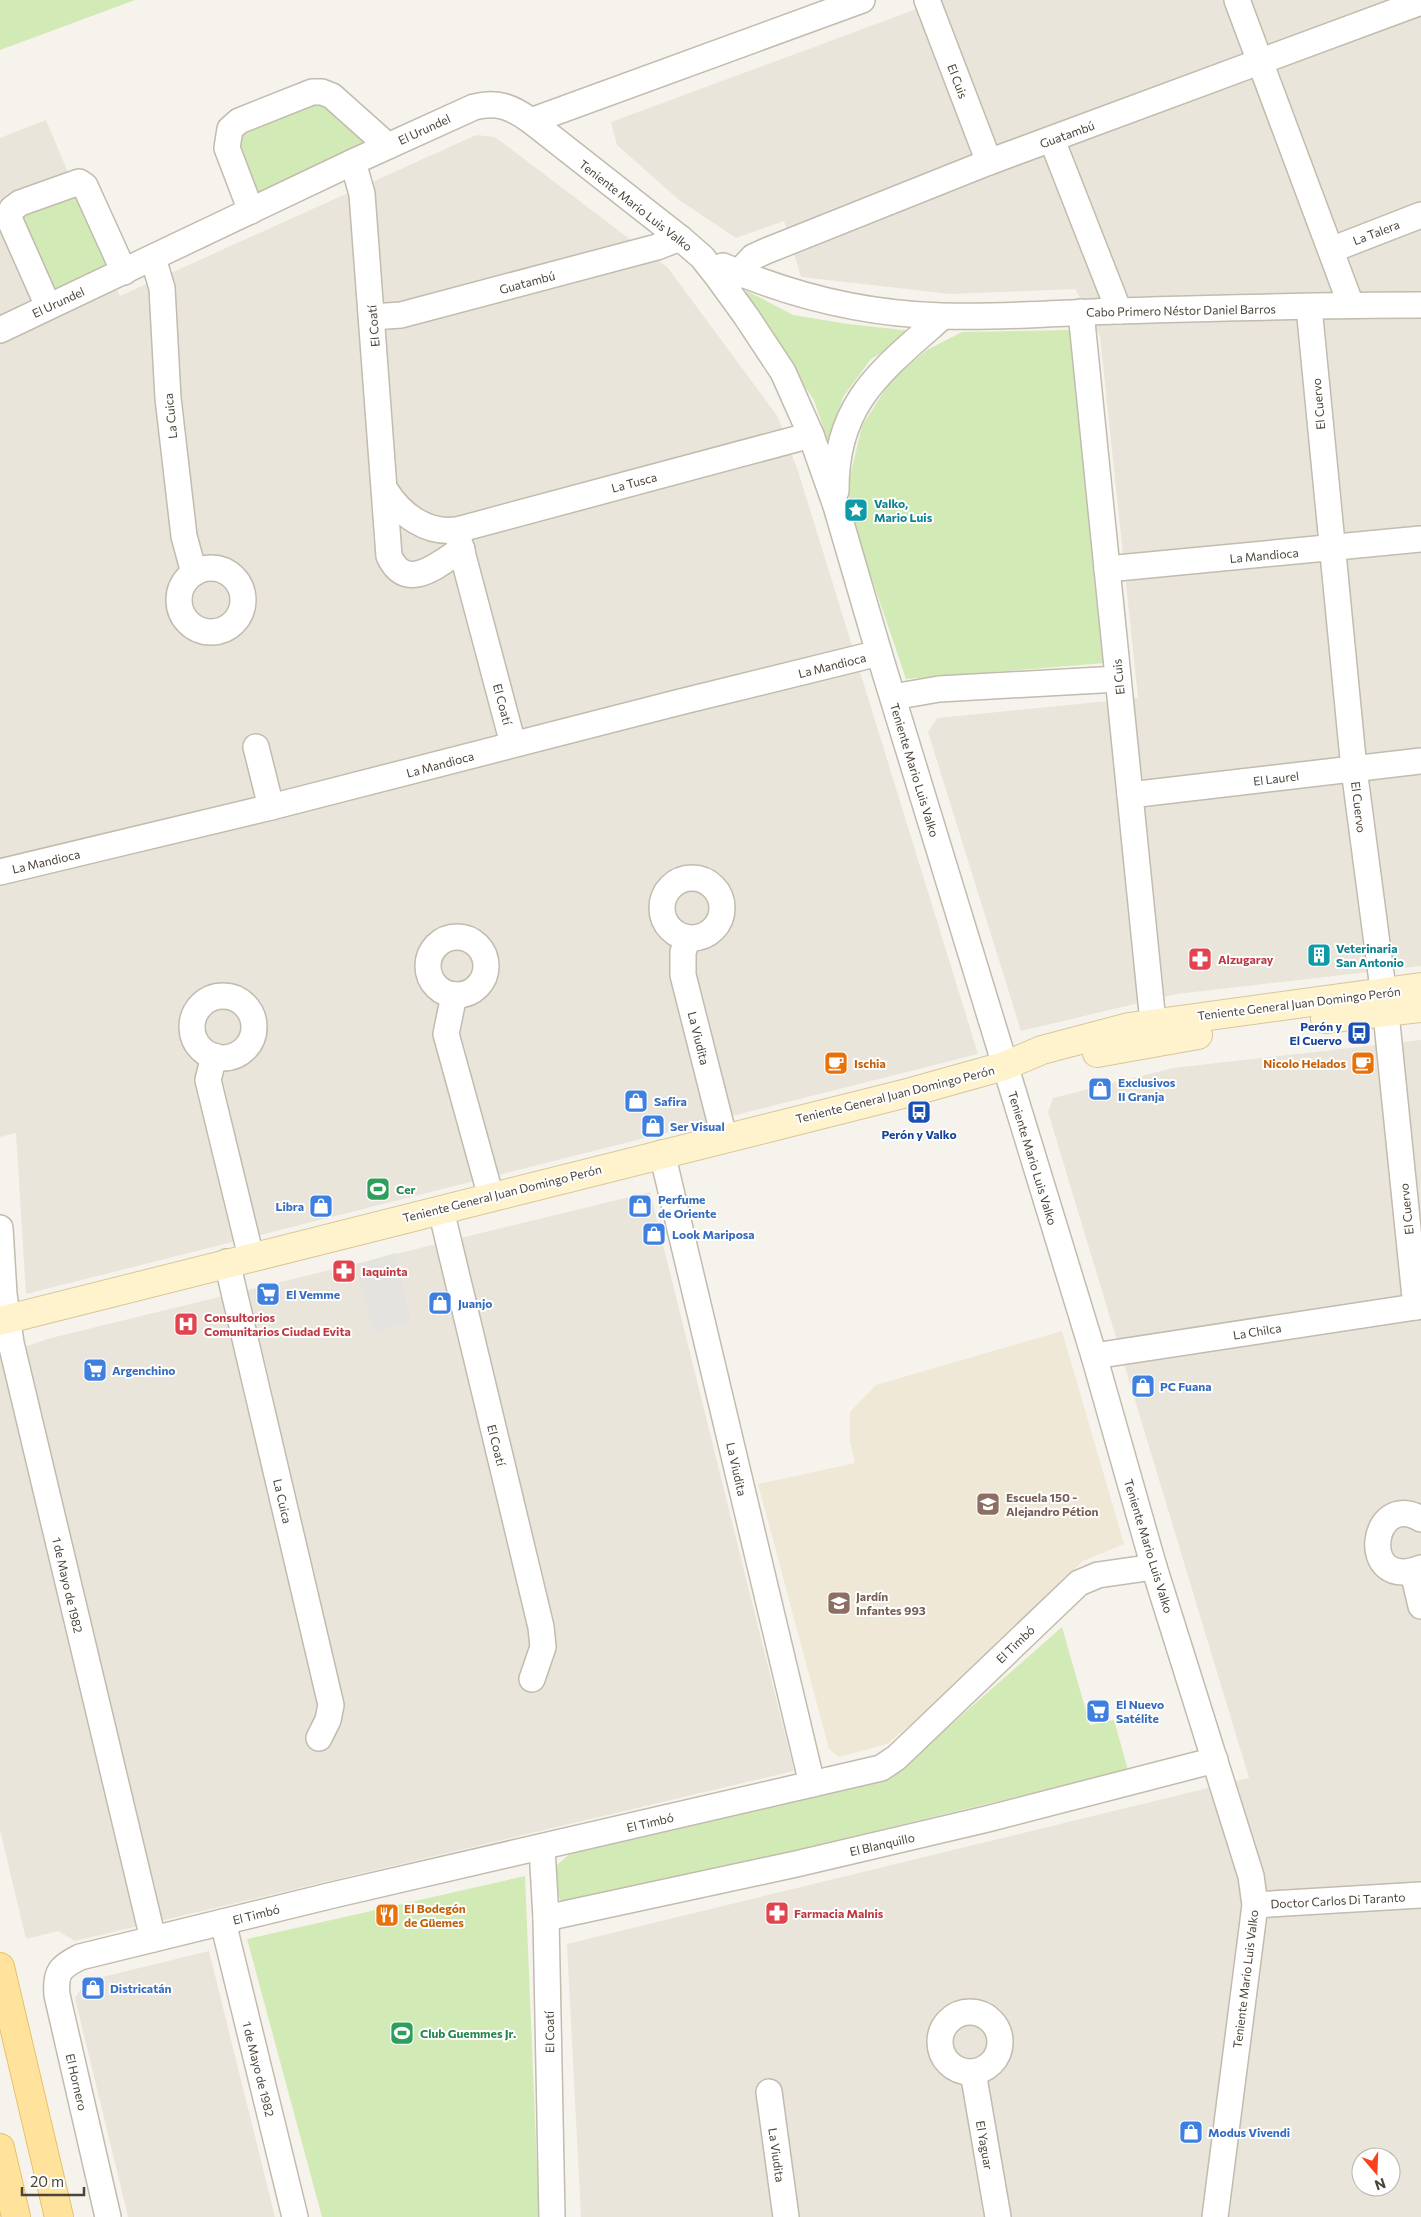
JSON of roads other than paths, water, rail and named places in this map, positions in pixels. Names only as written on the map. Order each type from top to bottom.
[{"type":"main road","name":"Teniente General Juan Domingo Perón","points":[[4,1320],[662,1153],[911,1092],[1004,1066],[1042,1050],[1155,1032],[1384,1002],[1421,987]]},
{"type":"main road","name":"Teniente General Juan Domingo Perón","points":[[1384,1002],[1421,1008]]},
{"type":"main road","points":[[0,1967],[59,2217]]},
{"type":"main road","points":[[0,2148],[16,2217]]},
{"type":"street","points":[[530,121],[862,0]]},
{"type":"street","name":"El Cuis","points":[[927,0],[990,162]]},
{"type":"street","points":[[1237,0],[1351,305]]},
{"type":"street","name":"Guatambú","points":[[731,280],[753,257],[766,251],[990,162],[1421,2]]},
{"type":"street","points":[[251,211],[226,148],[230,129],[239,121],[312,92],[322,92],[332,96],[388,146]]},
{"type":"street","name":"El Urundel","points":[[0,330],[353,162],[474,107],[487,104],[503,105],[517,111],[530,121]]},
{"type":"street","name":"Teniente Mario Luis Valko","points":[[530,121],[731,280],[746,316],[783,372],[811,434],[836,506],[1004,1066],[1094,1356],[1154,1567],[1251,1876],[1255,1905],[1215,2217]]},
{"type":"street","points":[[1052,140],[1119,311]]},
{"type":"street","name":"El Coatí","points":[[353,162],[362,194],[386,491],[389,556],[394,566],[404,573],[418,574],[429,571],[459,540]]},
{"type":"street","points":[[48,306],[9,218],[12,209],[20,203],[79,182],[85,186],[124,272]]},
{"type":"street","name":"La Talera","points":[[1331,250],[1421,215]]},
{"type":"street","name":"Guatambú","points":[[372,317],[401,315],[657,247],[680,238]]},
{"type":"street","name":"La Cuica","points":[[153,258],[162,288],[168,398],[184,536],[194,573]]},
{"type":"street","name":"Cabo Primero Néstor Daniel Barros","points":[[731,280],[847,305],[942,316],[1421,304]]},
{"type":"street","name":"El Cuervo","points":[[1309,307],[1331,549],[1354,768],[1384,1002],[1418,1306]]},
{"type":"street","name":"El Cuis","points":[[1081,312],[1155,1032]]},
{"type":"street","points":[[836,506],[837,458],[842,435],[849,418],[875,379],[942,316]]},
{"type":"street","name":"La Tusca","points":[[459,540],[811,434]]},
{"type":"street","points":[[386,491],[394,504],[414,521],[459,540]]},
{"type":"street","name":"La Mandioca","points":[[1107,569],[1421,539]]},
{"type":"street","name":"El Coatí","points":[[459,540],[513,744]]},
{"type":"street","name":"La Mandioca","points":[[1,870],[271,807],[513,744],[879,653]]},
{"type":"street","points":[[892,697],[939,690],[1118,679]]},
{"type":"street","points":[[256,748],[271,807]]},
{"type":"street","name":"El Laurel","points":[[1130,796],[1421,761]]},
{"type":"street","name":"La Viudita","points":[[688,938],[683,952],[683,976],[724,1138]]},
{"type":"street","points":[[454,995],[446,1034],[491,1197]]},
{"type":"street","name":"La Cuica","points":[[214,1056],[208,1080],[239,1260],[331,1704],[328,1720],[319,1738]]},
{"type":"street","name":"La Viudita","points":[[662,1153],[812,1784]]},
{"type":"street","name":"El Coatí","points":[[441,1210],[541,1627],[543,1647],[532,1679]]},
{"type":"street","name":"1 de Mayo de 1982","points":[[0,1228],[4,1320],[153,1939]]},
{"type":"street","name":"La Chilca","points":[[1094,1356],[1418,1306]]},
{"type":"street","points":[[1421,1518],[1408,1514],[1398,1515],[1389,1519],[1377,1535],[1376,1546],[1384,1564],[1403,1572],[1417,1570],[1421,1606]]},
{"type":"street","name":"El Timbó","points":[[80,1957],[881,1768],[896,1758],[1079,1583],[1098,1575],[1154,1567]]},
{"type":"street","name":"El Blanquillo","points":[[546,1918],[796,1864],[987,1819],[1215,1760]]},
{"type":"street","name":"El Coatí","points":[[542,1848],[546,1918],[552,2217]]},
{"type":"street","name":"Doctor Carlos Di Taranto","points":[[1255,1905],[1421,1895]]},
{"type":"street","name":"1 de Mayo de 1982","points":[[223,1922],[295,2217]]},
{"type":"street","name":"El Hornero","points":[[80,1957],[65,1964],[58,1973],[57,1995],[108,2217]]},
{"type":"street","name":"El Yaguar","points":[[973,2072],[998,2217]]},
{"type":"street","name":"La Viudita","points":[[769,2092],[786,2217]]},
{"type":"place","name":"Valko, Mario Luis","points":[[856,510]]},
{"type":"place","name":"Veterinaria San Antonio","points":[[1319,955]]},
{"type":"place","name":"Alzugaray","points":[[1200,959]]},
{"type":"place","name":"Perón y El Cuervo","points":[[1359,1033]]},
{"type":"place","name":"Ischia","points":[[836,1063]]},
{"type":"place","name":"Nicolo Helados","points":[[1363,1063]]},
{"type":"place","name":"Exclusivos II Granja","points":[[1100,1089]]},
{"type":"place","name":"Safira","points":[[636,1101]]},
{"type":"place","name":"Perón y Valko","points":[[919,1112]]},
{"type":"place","name":"Ser Visual","points":[[653,1126]]},
{"type":"place","name":"Cer","points":[[378,1189]]},
{"type":"place","name":"Libra","points":[[321,1206]]},
{"type":"place","name":"Perfume de Oriente","points":[[640,1206]]},
{"type":"place","name":"Look Mariposa","points":[[654,1234]]},
{"type":"place","name":"Iaquinta","points":[[344,1271]]},
{"type":"place","name":"El Vemme","points":[[268,1294]]},
{"type":"place","name":"Juanjo","points":[[440,1303]]},
{"type":"place","name":"Consultorios Comunitarios Ciudad Evita","points":[[186,1324]]},
{"type":"place","name":"Argenchino","points":[[95,1370]]},
{"type":"place","name":"PC Fuana","points":[[1143,1386]]},
{"type":"place","name":"Escuela 150 - Alejandro Pétion","points":[[988,1504]]},
{"type":"place","name":"Jardín Infantes 993","points":[[839,1603]]},
{"type":"place","name":"El Nuevo Satélite","points":[[1098,1711]]},
{"type":"place","name":"Farmacia Malnis","points":[[777,1913]]},
{"type":"place","name":"El Bodegón de Güemes","points":[[387,1915]]},
{"type":"place","name":"Districatán","points":[[93,1988]]},
{"type":"place","name":"Club Guemmes Jr.","points":[[402,2033]]},
{"type":"place","name":"Modus Vivendi","points":[[1191,2132]]}]
